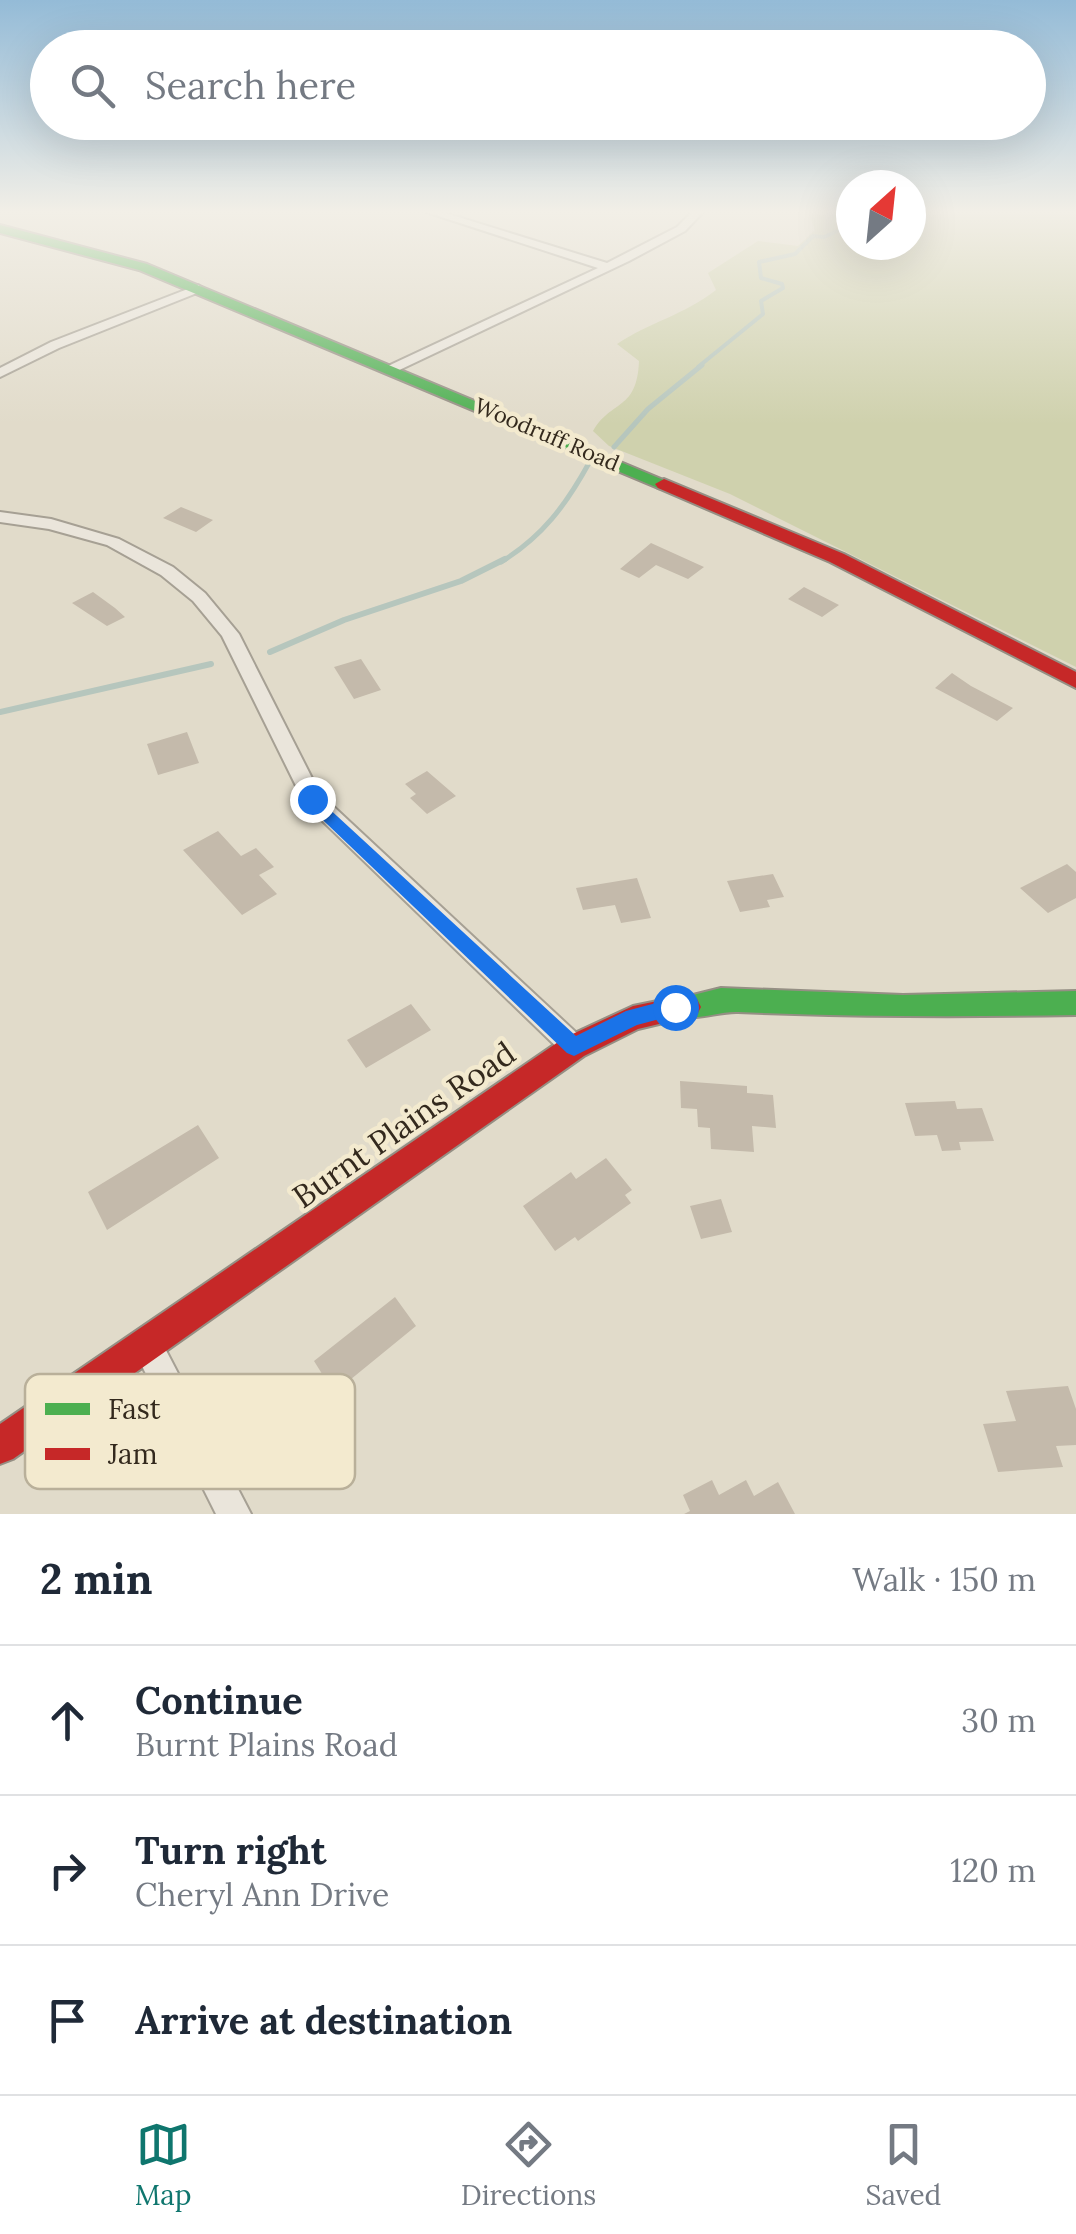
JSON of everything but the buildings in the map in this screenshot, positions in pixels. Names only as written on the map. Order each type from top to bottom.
[{"type":"street","name":"Woodruff Road","points":[[181,283],[837,558],[1076,681]]},
{"type":"street","points":[[393,369],[575,283]]},
{"type":"street","points":[[0,373],[73,337],[198,289]]},
{"type":"street","points":[[0,517],[51,524],[113,542],[167,571],[199,598],[230,634],[312,799],[574,1047]]},
{"type":"street","name":"Burnt Plains Road","points":[[103,1374],[574,1047],[633,1018],[721,1000],[902,1007],[1076,1002]]},
{"type":"street","points":[[146,1344],[162,1374]]},
{"type":"street","name":"Burnt Plains Road","points":[[0,1446],[25,1429]]},
{"type":"street","points":[[221,1489],[234,1514]]},
{"type":"green space","points":[[713,283],[1076,283],[1076,667],[730,494],[609,446],[593,431],[634,389],[639,361],[617,344],[716,290]]},
{"type":"waterway","points":[[698,367],[763,314],[761,301],[783,288],[777,283]]},
{"type":"waterway","points":[[614,447],[648,409],[702,365]]},
{"type":"waterway","points":[[501,562],[552,519],[589,463]]},
{"type":"waterway","points":[[270,652],[344,620],[461,581],[505,559]]},
{"type":"waterway","points":[[0,712],[211,664]]},
{"type":"traffic: fast","points":[[181,283],[664,484]]},
{"type":"traffic: fast","points":[[687,1007],[721,1000],[903,1007],[1076,1003]]},
{"type":"traffic: jam","points":[[664,484],[837,558],[1076,681]]},
{"type":"traffic: jam","points":[[104,1374],[574,1047],[633,1018],[687,1007]]},
{"type":"traffic: jam","points":[[0,1446],[25,1429]]},
{"type":"route","points":[[312,799],[574,1047],[633,1018],[675,1007]]}]
